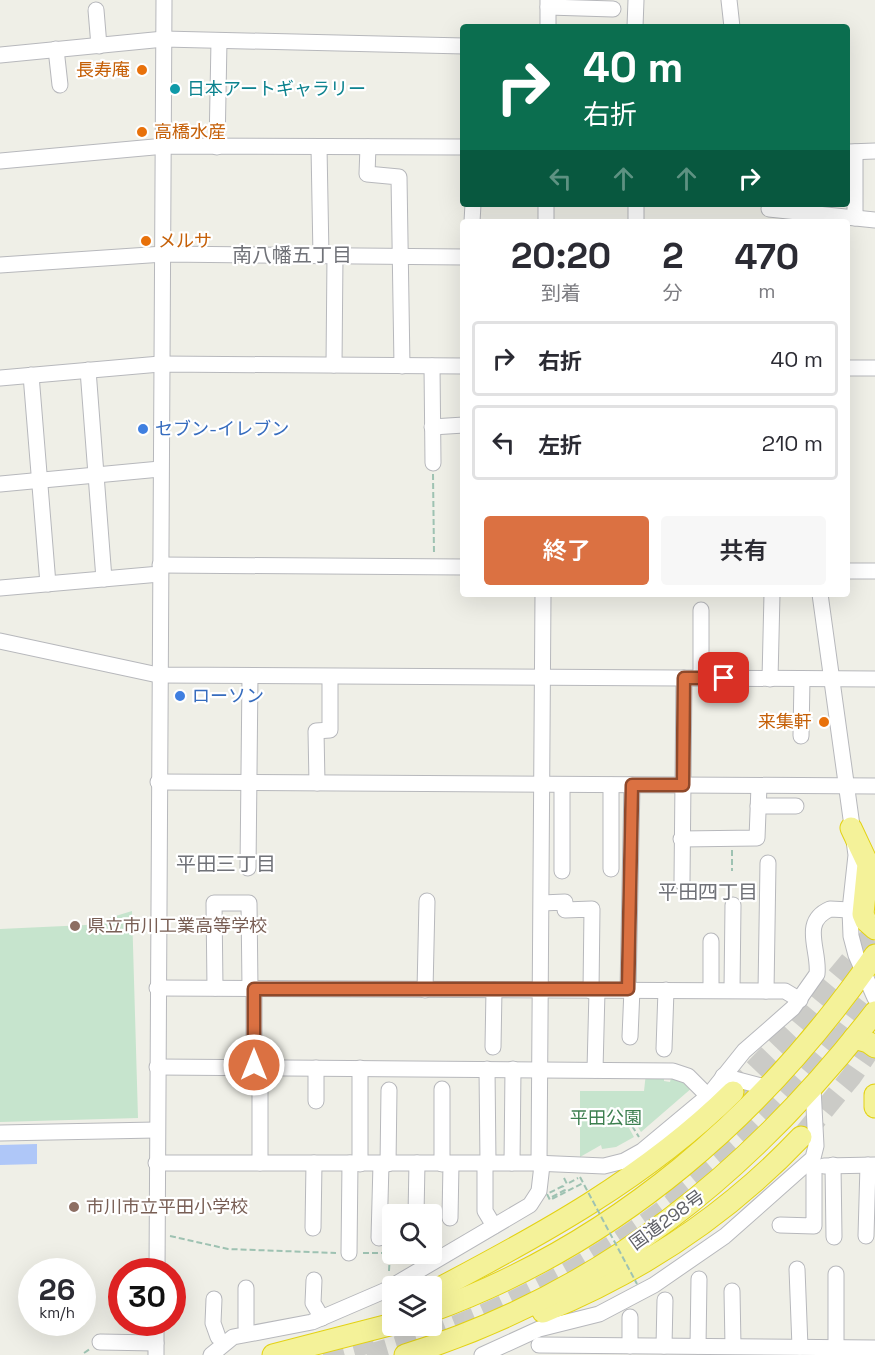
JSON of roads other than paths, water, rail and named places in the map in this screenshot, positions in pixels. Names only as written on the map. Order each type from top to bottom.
[{"type":"highway","points":[[851,828],[868,864],[863,914],[866,921],[875,929]]},
{"type":"highway","name":"国道298号","points":[[442,1307],[527,1269],[620,1215],[705,1149],[769,1088],[814,1036],[869,964]]},
{"type":"highway","name":"国道298号","points":[[405,1355],[474,1330],[564,1287],[646,1237],[740,1163],[813,1088],[875,1012]]},
{"type":"highway","points":[[854,1038],[870,1042],[875,1047]]},
{"type":"highway","points":[[442,1287],[552,1227],[630,1179],[684,1138],[728,1084]]},
{"type":"highway","points":[[875,1095],[875,1107]]},
{"type":"highway","points":[[474,1330],[513,1323],[537,1315],[582,1296],[637,1267],[684,1238],[728,1205],[756,1182],[801,1137]]},
{"type":"highway","points":[[281,1353],[382,1314]]},
{"type":"highway","points":[[281,1353],[382,1327]]},
{"type":"street","points":[[157,1258],[158,675],[160,364],[165,146],[164,0]]},
{"type":"street","points":[[635,24],[636,0]]},
{"type":"street","points":[[729,0],[732,24]]},
{"type":"street","points":[[548,24],[548,4],[613,9]]},
{"type":"street","points":[[96,10],[99,46]]},
{"type":"street","points":[[0,55],[164,39],[460,46]]},
{"type":"street","points":[[217,147],[219,41]]},
{"type":"street","points":[[56,50],[60,85]]},
{"type":"street","points":[[0,161],[165,146],[460,147]]},
{"type":"street","points":[[319,147],[334,365]]},
{"type":"street","points":[[368,147],[368,174],[399,177],[402,366]]},
{"type":"street","points":[[855,218],[851,152],[875,151]]},
{"type":"street","points":[[768,212],[875,219]]},
{"type":"street","points":[[0,265],[164,254],[460,257]]},
{"type":"street","points":[[0,378],[160,364],[460,366]]},
{"type":"street","points":[[432,366],[432,463]]},
{"type":"street","points":[[850,368],[875,368]]},
{"type":"street","points":[[88,370],[104,579]]},
{"type":"street","points":[[31,375],[48,584]]},
{"type":"street","points":[[432,427],[460,425]]},
{"type":"street","points":[[0,484],[160,469]]},
{"type":"street","points":[[0,588],[104,579],[160,570],[460,567]]},
{"type":"street","points":[[850,571],[875,571]]},
{"type":"street","points":[[211,1355],[233,1337],[292,1327],[322,1318],[400,1282],[525,1209],[535,1200],[541,1165],[543,597]]},
{"type":"street","points":[[770,679],[772,597]]},
{"type":"street","points":[[820,597],[856,862],[850,910],[851,936],[869,964],[875,998]]},
{"type":"street","points":[[701,610],[701,678]]},
{"type":"street","points":[[0,641],[158,675],[875,679]]},
{"type":"street","points":[[248,868],[250,676]]},
{"type":"street","points":[[317,783],[316,730],[330,730],[330,677]]},
{"type":"street","points":[[682,882],[684,678]]},
{"type":"street","points":[[801,736],[802,679]]},
{"type":"street","points":[[158,782],[875,786]]},
{"type":"street","points":[[562,784],[562,871]]},
{"type":"street","points":[[611,785],[611,869]]},
{"type":"street","points":[[630,1037],[632,785]]},
{"type":"street","points":[[681,839],[757,838],[759,786]]},
{"type":"street","points":[[758,807],[796,806]]},
{"type":"street","points":[[766,991],[768,863]]},
{"type":"street","points":[[425,990],[427,901]]},
{"type":"street","points":[[542,903],[564,902],[566,910],[592,909],[595,1070]]},
{"type":"street","points":[[215,988],[214,903],[249,903],[254,1065]]},
{"type":"street","points":[[732,990],[733,904]]},
{"type":"street","points":[[156,1163],[512,1163],[597,1166],[624,1161],[654,1142],[708,1096],[728,1084],[748,1047],[784,1017],[800,1000],[817,974],[812,935],[816,920],[830,909],[850,910]]},
{"type":"street","points":[[711,942],[711,990]]},
{"type":"street","points":[[157,988],[789,991],[800,1000]]},
{"type":"street","points":[[493,1047],[494,990]]},
{"type":"street","points":[[664,1049],[666,990]]},
{"type":"street","points":[[157,1066],[254,1065],[316,1068],[680,1072],[688,1076],[708,1096]]},
{"type":"street","points":[[316,1068],[316,1101]]},
{"type":"street","points":[[349,1253],[360,1068]]},
{"type":"street","points":[[486,1069],[485,1211],[494,1226]]},
{"type":"street","points":[[512,1163],[513,1069]]},
{"type":"street","points":[[728,1084],[769,1088]]},
{"type":"street","points":[[780,1226],[814,1226],[810,1166],[816,1146],[813,1088]]},
{"type":"street","points":[[442,1089],[450,1218]]},
{"type":"street","points":[[260,1090],[260,1163]]},
{"type":"street","points":[[379,1238],[389,1090]]},
{"type":"street","points":[[0,1133],[156,1130]]},
{"type":"street","points":[[313,1228],[314,1163]]},
{"type":"street","points":[[416,1204],[417,1164]]},
{"type":"street","points":[[537,1344],[654,1285],[725,1236],[810,1166],[872,1165],[866,1236]]},
{"type":"street","points":[[834,1166],[834,1237]]},
{"type":"street","points":[[797,1269],[800,1347]]},
{"type":"street","points":[[836,1274],[836,1347]]},
{"type":"street","points":[[698,1346],[699,1279]]},
{"type":"street","points":[[314,1280],[313,1303],[322,1318]]},
{"type":"street","points":[[246,1288],[246,1327]]},
{"type":"street","points":[[732,1291],[733,1346]]},
{"type":"street","points":[[214,1299],[213,1323],[218,1337]]},
{"type":"street","points":[[664,1346],[665,1300]]},
{"type":"street","points":[[630,1317],[630,1346]]},
{"type":"street","points":[[100,1342],[156,1349]]},
{"type":"street","points":[[482,1355],[537,1344],[698,1346],[717,1351],[733,1346],[836,1347],[871,1350]]},
{"type":"water","points":[[37,1144],[37,1164],[0,1165],[0,1145]]},
{"type":"tunnel","points":[[733,1092],[797,1025],[875,931]]},
{"type":"tunnel","points":[[835,1045],[875,993]]},
{"type":"tunnel","points":[[666,1195],[735,1136],[798,1072],[837,1025]]},
{"type":"tunnel","points":[[804,1134],[851,1077],[875,1042]]},
{"type":"tunnel","points":[[367,1355],[453,1327],[535,1290],[613,1245],[686,1193]]},
{"type":"tunnel","points":[[323,1355],[380,1340]]},
{"type":"place","name":"長寿庵","points":[[142,70]]},
{"type":"place","name":"日本アートギャラリー","points":[[175,89]]},
{"type":"place","name":"高橋水産","points":[[142,132]]},
{"type":"place","name":"メルサ","points":[[146,241]]},
{"type":"place","name":"セブン-イレブン","points":[[143,429]]},
{"type":"place","name":"ローソン","points":[[180,696]]},
{"type":"place","name":"来集軒","points":[[824,722]]},
{"type":"place","name":"県立市川工業高等学校","points":[[75,926]]},
{"type":"place","name":"市川市立平田小学校","points":[[74,1207]]},
{"type":"district","name":"南八幡五丁目","points":[[292,255]]},
{"type":"district","name":"平田三丁目","points":[[226,864]]},
{"type":"district","name":"平田四丁目","points":[[708,892]]},
{"type":"park label","name":"平田公園","points":[[606,1118]]}]
